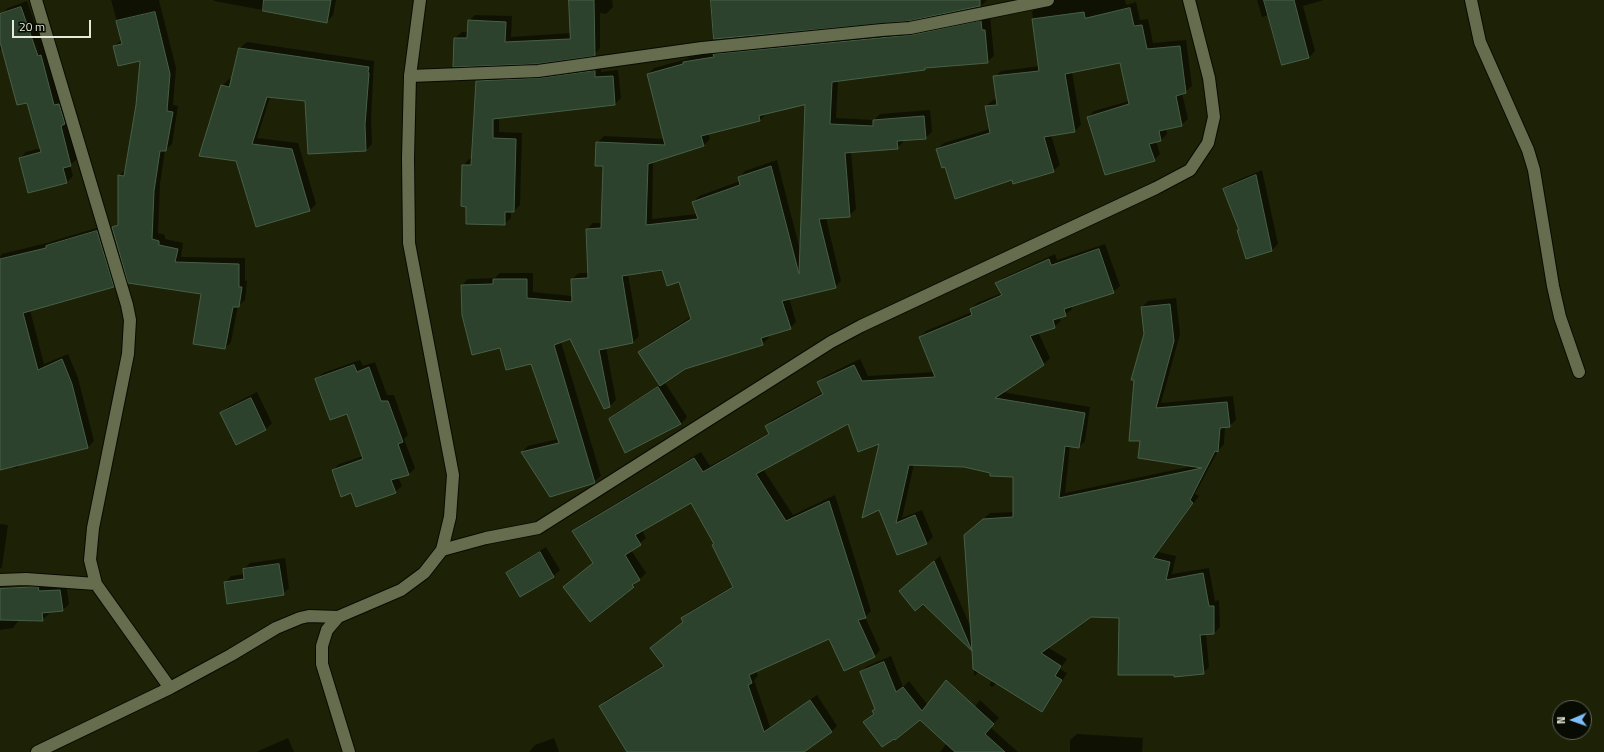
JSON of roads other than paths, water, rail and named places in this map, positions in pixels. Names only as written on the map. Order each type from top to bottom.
[{"type":"street","points":[[36,0],[130,320],[128,354],[93,528],[90,560],[96,584],[170,688]]},
{"type":"street","points":[[36,752],[170,688],[231,655],[276,628],[309,616],[338,617],[401,590],[424,574],[442,550],[450,517],[453,475],[409,243],[408,158],[410,76],[420,0]]},
{"type":"street","points":[[410,76],[538,71],[702,48],[910,28],[1048,0]]},
{"type":"street","points":[[442,550],[486,538],[538,528],[831,342],[861,326],[1156,188],[1190,170],[1208,142],[1214,117],[1209,78],[1189,0]]},
{"type":"street","points":[[1471,0],[1480,42],[1528,150],[1534,170],[1553,286],[1560,317],[1579,372]]},
{"type":"street","points":[[0,580],[26,579],[96,584]]},
{"type":"street","points":[[338,617],[327,630],[322,646],[322,664],[349,752]]}]
